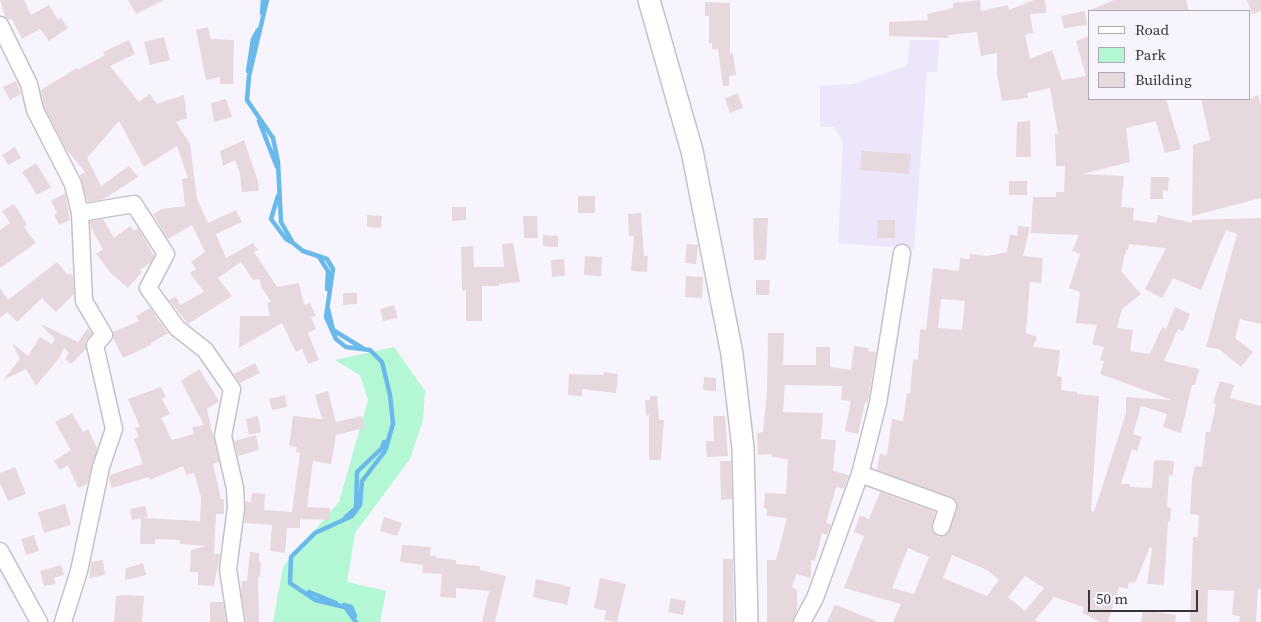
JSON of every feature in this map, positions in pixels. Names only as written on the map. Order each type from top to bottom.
[{"type":"street","points":[[649,0],[692,151],[732,354],[743,448],[747,622]]},
{"type":"street","points":[[0,24],[29,84],[35,110],[72,184],[80,214],[84,301],[104,335],[95,345],[114,429],[101,467],[79,571],[63,622]]},
{"type":"street","points":[[80,214],[134,204],[166,254],[148,288],[177,328],[205,350],[232,389],[223,436],[235,488],[236,508],[228,570],[236,622]]},
{"type":"street","points":[[802,622],[815,598],[860,474],[878,403],[902,253]]},
{"type":"street","points":[[860,474],[948,506],[941,527]]},
{"type":"street","points":[[0,551],[39,622]]},
{"type":"shaded area","points":[[910,40],[940,40],[937,72],[927,72],[914,249],[838,243],[843,142],[834,127],[820,127],[820,86],[853,84],[907,66]]},
{"type":"green space","points":[[394,347],[425,391],[423,420],[410,459],[355,533],[347,582],[386,591],[380,622],[273,622],[283,567],[339,502],[368,400],[360,375],[335,360]]},
{"type":"building","points":[[0,0],[24,0],[31,15],[49,5],[58,20],[61,18],[68,28],[49,41],[40,29],[22,39],[12,19],[9,20],[5,16]]},
{"type":"building","points":[[128,0],[164,0],[136,14]]},
{"type":"building","points":[[980,0],[981,11],[1008,5],[1009,10],[1034,0],[1045,0],[1046,13],[1030,14],[1033,33],[1025,34],[1030,59],[1052,50],[1062,80],[1086,76],[1076,41],[1088,37],[1088,100],[1166,100],[1181,149],[1165,153],[1156,121],[1126,128],[1130,162],[1083,174],[1124,176],[1121,207],[1134,208],[1133,220],[1156,223],[1158,215],[1192,223],[1192,220],[1261,218],[1261,324],[1240,319],[1235,338],[1253,352],[1241,367],[1219,349],[1206,347],[1237,234],[1226,230],[1201,290],[1173,278],[1162,298],[1145,289],[1166,248],[1129,244],[1128,250],[1126,250],[1121,271],[1141,294],[1122,309],[1117,328],[1133,330],[1130,351],[1150,354],[1162,327],[1166,329],[1175,307],[1190,314],[1183,331],[1178,329],[1164,361],[1199,369],[1195,385],[1192,385],[1181,433],[1163,427],[1167,414],[1141,406],[1133,434],[1142,437],[1137,451],[1132,449],[1121,484],[1130,484],[1130,487],[1152,488],[1154,460],[1174,461],[1173,476],[1169,475],[1167,507],[1171,508],[1170,521],[1168,521],[1164,585],[1147,584],[1152,548],[1150,547],[1135,583],[1129,582],[1128,589],[1119,587],[1108,622],[1100,622],[1082,613],[1084,607],[1054,597],[1035,620],[1038,622],[893,622],[901,604],[844,588],[864,536],[854,532],[860,515],[869,519],[880,492],[935,512],[931,529],[938,537],[948,534],[957,509],[956,500],[951,497],[877,470],[880,454],[887,455],[892,419],[903,421],[907,393],[910,394],[913,359],[918,360],[920,329],[926,330],[933,268],[959,271],[960,258],[970,259],[970,254],[988,256],[1007,252],[1010,234],[1017,236],[1018,226],[1030,227],[1023,256],[1043,258],[1041,283],[1030,282],[1026,333],[1037,337],[1033,347],[1060,350],[1057,376],[1062,377],[1061,390],[1099,396],[1091,511],[1094,512],[1126,413],[1126,397],[1172,400],[1100,374],[1104,361],[1100,360],[1104,347],[1092,344],[1097,325],[1076,323],[1080,292],[1069,288],[1080,254],[1072,251],[1079,235],[1031,233],[1033,197],[1056,197],[1056,192],[1064,192],[1065,166],[1056,166],[1055,134],[1058,134],[1050,88],[1027,93],[1028,98],[1002,101],[997,74],[997,53],[981,56],[977,32],[948,35],[948,38],[889,36],[889,22],[928,20],[927,14],[953,8],[953,3]],"holes":[[[941,299],[965,301],[962,330],[938,328]],[[908,548],[929,557],[914,594],[892,588]],[[952,555],[987,570],[999,580],[987,596],[943,578]],[[1025,576],[1044,588],[1025,611],[1008,597]]]},
{"type":"building","points":[[1114,0],[1186,0],[1189,10],[1090,10]]},
{"type":"building","points":[[1247,0],[1261,0],[1261,11],[1252,14]]},
{"type":"building","points":[[705,2],[730,3],[730,54],[733,53],[736,75],[729,76],[729,86],[723,86],[718,49],[712,49],[712,43],[709,43],[709,16],[705,16]]},
{"type":"building","points":[[1085,11],[1087,25],[1064,28],[1061,16]]},
{"type":"building","points":[[208,27],[211,39],[234,40],[233,84],[220,84],[220,77],[206,80],[196,30]]},
{"type":"building","points":[[164,37],[170,60],[150,65],[144,42]]},
{"type":"building","points":[[129,40],[135,54],[110,66],[139,102],[150,94],[157,104],[184,95],[187,118],[176,122],[190,144],[197,199],[208,223],[236,210],[242,222],[216,234],[226,258],[253,243],[258,250],[254,252],[277,287],[299,283],[304,305],[310,303],[316,316],[311,317],[316,329],[308,333],[319,360],[308,364],[302,349],[296,352],[282,323],[239,348],[240,316],[270,316],[267,303],[271,302],[262,288],[259,279],[253,280],[241,262],[218,278],[232,296],[188,324],[169,300],[176,297],[180,305],[204,292],[190,273],[196,269],[191,262],[205,252],[192,225],[168,239],[153,214],[162,209],[185,206],[182,179],[188,178],[177,146],[144,167],[119,121],[87,158],[101,186],[129,166],[138,177],[104,199],[88,202],[80,175],[85,172],[66,149],[44,107],[41,90],[77,68],[78,70],[105,55],[103,52]]},
{"type":"building","points":[[16,81],[21,94],[10,100],[3,87]]},
{"type":"building","points":[[738,93],[743,108],[730,113],[725,98]]},
{"type":"building","points":[[1258,95],[1261,106],[1261,198],[1192,216],[1193,145],[1210,140],[1201,100],[1251,98]]},
{"type":"building","points":[[226,99],[232,117],[214,122],[211,103]]},
{"type":"building","points":[[1030,121],[1031,157],[1016,157],[1017,122]]},
{"type":"building","points":[[244,140],[258,181],[259,191],[242,192],[240,173],[235,160],[223,166],[220,151]]},
{"type":"building","points":[[15,147],[21,158],[8,165],[2,155]]},
{"type":"building","points":[[862,151],[911,154],[909,174],[860,170]]},
{"type":"building","points":[[36,163],[51,187],[37,195],[22,172]]},
{"type":"building","points":[[1151,177],[1169,177],[1168,191],[1163,190],[1163,199],[1150,199]]},
{"type":"building","points":[[1009,181],[1027,181],[1027,195],[1009,195]]},
{"type":"building","points":[[65,193],[70,220],[59,225],[54,215],[57,213],[51,201]]},
{"type":"building","points":[[578,196],[595,196],[595,213],[578,213]]},
{"type":"building","points":[[14,204],[27,225],[24,227],[36,243],[0,268],[0,230],[10,223],[2,211]]},
{"type":"building","points":[[452,207],[466,207],[466,220],[452,221]]},
{"type":"building","points":[[641,213],[644,256],[648,256],[647,272],[631,271],[634,236],[629,236],[628,214]]},
{"type":"building","points":[[367,215],[382,216],[381,228],[367,227]]},
{"type":"building","points":[[523,216],[537,216],[538,238],[524,238]]},
{"type":"building","points":[[753,218],[768,218],[766,260],[754,260]]},
{"type":"building","points":[[103,219],[114,238],[130,226],[134,231],[138,228],[154,256],[151,262],[140,270],[142,272],[128,288],[111,273],[96,254],[103,249],[91,228],[90,221]]},
{"type":"building","points":[[878,220],[895,220],[895,238],[877,238]]},
{"type":"building","points":[[543,235],[558,236],[558,247],[543,246]]},
{"type":"building","points":[[513,243],[520,282],[499,284],[499,286],[482,286],[482,321],[466,321],[466,290],[462,291],[461,247],[473,246],[474,267],[504,267],[502,244]]},
{"type":"building","points":[[687,244],[698,245],[696,264],[685,263]]},
{"type":"building","points":[[585,256],[602,257],[601,276],[584,275]]},
{"type":"building","points":[[564,259],[565,276],[552,277],[551,260]]},
{"type":"building","points":[[57,262],[68,275],[70,273],[73,276],[74,294],[56,312],[42,298],[17,322],[7,312],[0,318],[0,288],[8,300]]},
{"type":"building","points":[[686,276],[703,277],[702,298],[685,297]]},
{"type":"building","points":[[756,280],[770,280],[769,295],[756,295]]},
{"type":"building","points":[[343,293],[357,293],[357,304],[343,305]]},
{"type":"building","points":[[394,305],[398,318],[383,321],[380,309]]},
{"type":"building","points":[[150,308],[168,333],[151,343],[151,345],[123,358],[113,338],[113,332],[139,321],[136,316]]},
{"type":"building","points":[[43,325],[78,342],[88,328],[92,334],[85,342],[86,349],[71,364],[65,359],[69,353],[64,348],[60,357],[36,386],[26,369],[3,380],[20,359],[12,343],[28,356],[40,337],[52,344],[55,339]]},
{"type":"building","points":[[768,333],[784,333],[783,365],[816,365],[816,347],[830,347],[830,367],[851,370],[854,346],[869,348],[868,351],[876,352],[868,402],[865,403],[858,434],[845,431],[851,401],[841,400],[842,386],[785,385],[783,412],[823,413],[821,439],[836,440],[833,471],[849,475],[844,489],[836,487],[826,523],[831,524],[827,535],[822,533],[815,561],[811,560],[811,578],[796,574],[792,587],[797,590],[797,610],[792,622],[767,622],[767,560],[776,560],[787,518],[767,516],[767,509],[764,508],[765,493],[786,494],[788,459],[772,457],[772,454],[758,455],[757,433],[763,432],[767,392]]},
{"type":"building","points":[[255,363],[260,373],[240,383],[234,374]]},
{"type":"building","points":[[199,369],[219,401],[207,409],[219,462],[213,464],[221,499],[224,499],[224,514],[216,514],[214,554],[220,554],[214,586],[198,585],[198,572],[190,572],[191,550],[206,546],[180,544],[180,540],[155,539],[155,544],[140,544],[141,518],[200,521],[201,497],[194,473],[186,475],[183,466],[150,480],[149,477],[112,488],[109,479],[110,475],[143,464],[134,439],[139,437],[135,428],[140,427],[128,399],[161,387],[166,397],[162,399],[170,414],[161,418],[172,440],[194,434],[192,427],[204,425],[181,381]]},
{"type":"building","points":[[604,372],[618,374],[616,393],[582,389],[582,396],[568,395],[569,374],[603,375]]},
{"type":"building","points":[[704,377],[716,378],[716,391],[703,390]]},
{"type":"building","points":[[1220,381],[1234,385],[1230,398],[1261,406],[1261,589],[1258,589],[1256,622],[1239,622],[1240,616],[1232,615],[1234,591],[1208,590],[1207,622],[1190,622],[1193,537],[1198,537],[1199,515],[1190,514],[1192,478],[1195,466],[1202,467],[1206,432],[1210,432],[1216,404],[1213,403]]},
{"type":"building","points":[[328,391],[336,422],[362,416],[365,428],[336,435],[331,464],[313,461],[307,507],[330,508],[330,520],[300,519],[300,528],[287,528],[285,553],[270,551],[272,525],[244,523],[246,501],[251,502],[252,493],[265,494],[264,510],[292,512],[300,453],[296,452],[297,447],[289,446],[293,416],[322,419],[315,395]]},
{"type":"building","points":[[285,395],[287,407],[272,410],[269,399]]},
{"type":"building","points":[[650,396],[657,396],[659,420],[664,420],[661,460],[649,460],[649,415],[646,416],[645,400],[650,400]]},
{"type":"building","points":[[72,413],[83,432],[88,429],[97,448],[87,484],[78,488],[68,465],[60,470],[54,461],[71,450],[55,422]]},
{"type":"building","points":[[258,416],[261,432],[249,435],[246,419]]},
{"type":"building","points":[[713,416],[725,416],[728,456],[707,457],[706,441],[714,441]]},
{"type":"building","points":[[256,435],[259,450],[238,456],[234,441]]},
{"type":"building","points":[[720,461],[731,461],[732,499],[721,500]]},
{"type":"building","points":[[15,467],[26,494],[8,501],[0,483],[0,473]]},
{"type":"building","points":[[65,504],[71,525],[44,533],[38,512]]},
{"type":"building","points":[[145,506],[148,517],[132,520],[130,509]]},
{"type":"building","points":[[384,517],[402,523],[397,536],[380,531]]},
{"type":"building","points":[[34,535],[39,551],[26,555],[21,539]]},
{"type":"building","points":[[402,545],[431,547],[430,556],[456,560],[456,564],[480,566],[480,570],[506,576],[495,622],[482,622],[489,591],[456,588],[456,598],[440,597],[442,574],[422,573],[423,565],[400,562]]},
{"type":"building","points":[[250,552],[259,553],[259,562],[261,562],[260,577],[258,576],[259,622],[246,622],[241,591],[242,581],[247,581]]},
{"type":"building","points":[[723,559],[733,559],[734,622],[723,622]]},
{"type":"building","points":[[103,560],[105,575],[89,578],[91,562]]},
{"type":"building","points":[[143,563],[146,575],[125,580],[126,568]]},
{"type":"building","points":[[61,565],[64,575],[54,578],[56,584],[44,586],[40,571]]},
{"type":"building","points":[[600,578],[626,584],[617,622],[604,620],[606,611],[594,608]]},
{"type":"building","points":[[536,579],[571,587],[567,605],[533,597]]},
{"type":"building","points":[[116,596],[144,596],[142,622],[114,622]]},
{"type":"building","points":[[671,598],[686,601],[683,615],[668,612]]},
{"type":"building","points":[[210,602],[223,602],[226,622],[210,622]]},
{"type":"building","points":[[836,605],[876,621],[876,622],[827,622]]},
{"type":"building","points":[[1143,610],[1176,615],[1175,622],[1141,622]]},
{"type":"waterway","points":[[262,13],[263,0]]},
{"type":"waterway","points":[[267,0],[249,76],[247,100],[273,138],[278,162],[281,222],[293,243],[303,251],[327,259],[333,269],[326,317],[336,339],[346,347],[370,350],[382,362],[390,395],[393,424],[385,451],[362,481],[360,505],[352,516],[315,533],[291,557],[290,583],[315,600],[345,607],[356,622]]},
{"type":"waterway","points":[[248,71],[253,39],[258,30]]},
{"type":"waterway","points":[[259,121],[277,167]]},
{"type":"waterway","points":[[278,196],[271,219],[286,239],[293,243]]},
{"type":"waterway","points":[[319,257],[328,271],[327,289]]},
{"type":"waterway","points":[[328,309],[333,330],[364,349]]},
{"type":"waterway","points":[[345,518],[356,508],[357,472],[382,448],[384,442]]},
{"type":"waterway","points":[[309,592],[336,603]]},
{"type":"waterway","points":[[344,605],[351,607],[355,616]]}]
